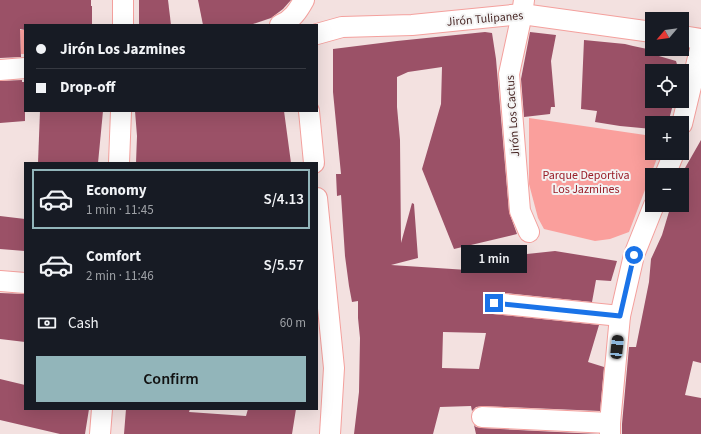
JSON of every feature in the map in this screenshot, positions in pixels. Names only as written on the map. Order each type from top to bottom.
[{"type":"street","points":[[123,0],[123,24]]},
{"type":"street","points":[[282,24],[298,11],[304,0]]},
{"type":"street","name":"Jirón Tulipanes","points":[[318,34],[342,27],[412,25],[523,7],[645,31]]},
{"type":"street","name":"Jirón Los Cactus","points":[[523,7],[509,74],[520,211],[529,232]]},
{"type":"street","points":[[689,37],[701,38]]},
{"type":"street","points":[[684,116],[701,45]]},
{"type":"street","points":[[0,70],[24,68]]},
{"type":"street","points":[[119,162],[121,112]]},
{"type":"street","points":[[309,112],[314,162]]},
{"type":"street","points":[[318,208],[334,368],[330,434]]},
{"type":"street","points":[[482,417],[610,429],[620,316],[634,255],[651,212]]},
{"type":"street","points":[[0,281],[24,283]]},
{"type":"street","points":[[494,303],[620,316]]},
{"type":"street","points":[[100,434],[102,410]]},
{"type":"green space","points":[[20,30],[24,30],[24,54],[21,54]]},
{"type":"green space","name":"Parque Deportiva Los Jazmines","points":[[529,118],[645,135],[645,160],[656,160],[653,168],[645,168],[645,190],[629,232],[610,239],[595,241],[544,229],[538,218],[529,184]]},
{"type":"building","points":[[0,0],[91,0],[92,24],[24,24],[24,30],[20,29],[21,57],[0,58]]},
{"type":"building","points":[[139,0],[168,0],[171,24],[139,24]]},
{"type":"building","points":[[198,0],[291,0],[283,9],[271,18],[253,24],[203,24]]},
{"type":"building","points":[[485,32],[492,33],[496,59],[509,212],[517,234],[454,249],[422,169],[441,104],[442,67],[408,72],[397,77],[397,107],[400,140],[401,243],[412,203],[414,204],[418,258],[391,265],[498,272],[521,268],[527,254],[555,251],[617,261],[611,281],[596,280],[592,302],[495,292],[489,293],[485,296],[483,301],[484,308],[493,314],[599,325],[588,362],[604,367],[600,411],[483,406],[476,407],[472,411],[471,406],[440,407],[433,434],[354,434],[359,392],[360,338],[358,301],[352,302],[345,256],[341,195],[337,196],[336,174],[341,174],[333,92],[333,49]],"holes":[[[443,332],[486,333],[479,369],[442,368]]]},
{"type":"building","points":[[530,32],[556,35],[551,61],[555,107],[551,107],[550,114],[524,117],[521,79]]},
{"type":"building","points":[[584,40],[625,44],[645,48],[645,56],[659,56],[676,61],[677,64],[645,64],[645,108],[672,108],[670,116],[645,116],[645,128],[595,122],[597,111],[581,109]]},
{"type":"building","points":[[22,80],[22,82],[24,82],[25,121],[0,123],[0,81]]},
{"type":"building","points":[[40,112],[103,112],[98,162],[38,162]]},
{"type":"building","points":[[135,112],[284,112],[291,162],[136,162],[137,136]]},
{"type":"building","points":[[701,140],[701,363],[693,361],[685,395],[701,398],[701,434],[622,434],[629,347],[636,347],[649,282],[651,259],[662,235],[669,212],[689,212],[689,168],[685,168]]},
{"type":"building","points":[[0,216],[24,219],[24,251],[0,249]]},
{"type":"building","points":[[0,293],[24,294],[24,342],[0,339]]},
{"type":"building","points":[[0,379],[24,385],[24,410],[89,410],[85,434],[60,434],[0,420]]},
{"type":"building","points":[[126,410],[190,410],[189,412],[246,416],[248,410],[296,410],[292,434],[124,434]]},
{"type":"building","points":[[474,425],[481,428],[598,434],[476,434]]},
{"type":"route","points":[[494,303],[620,316],[634,255]]}]
